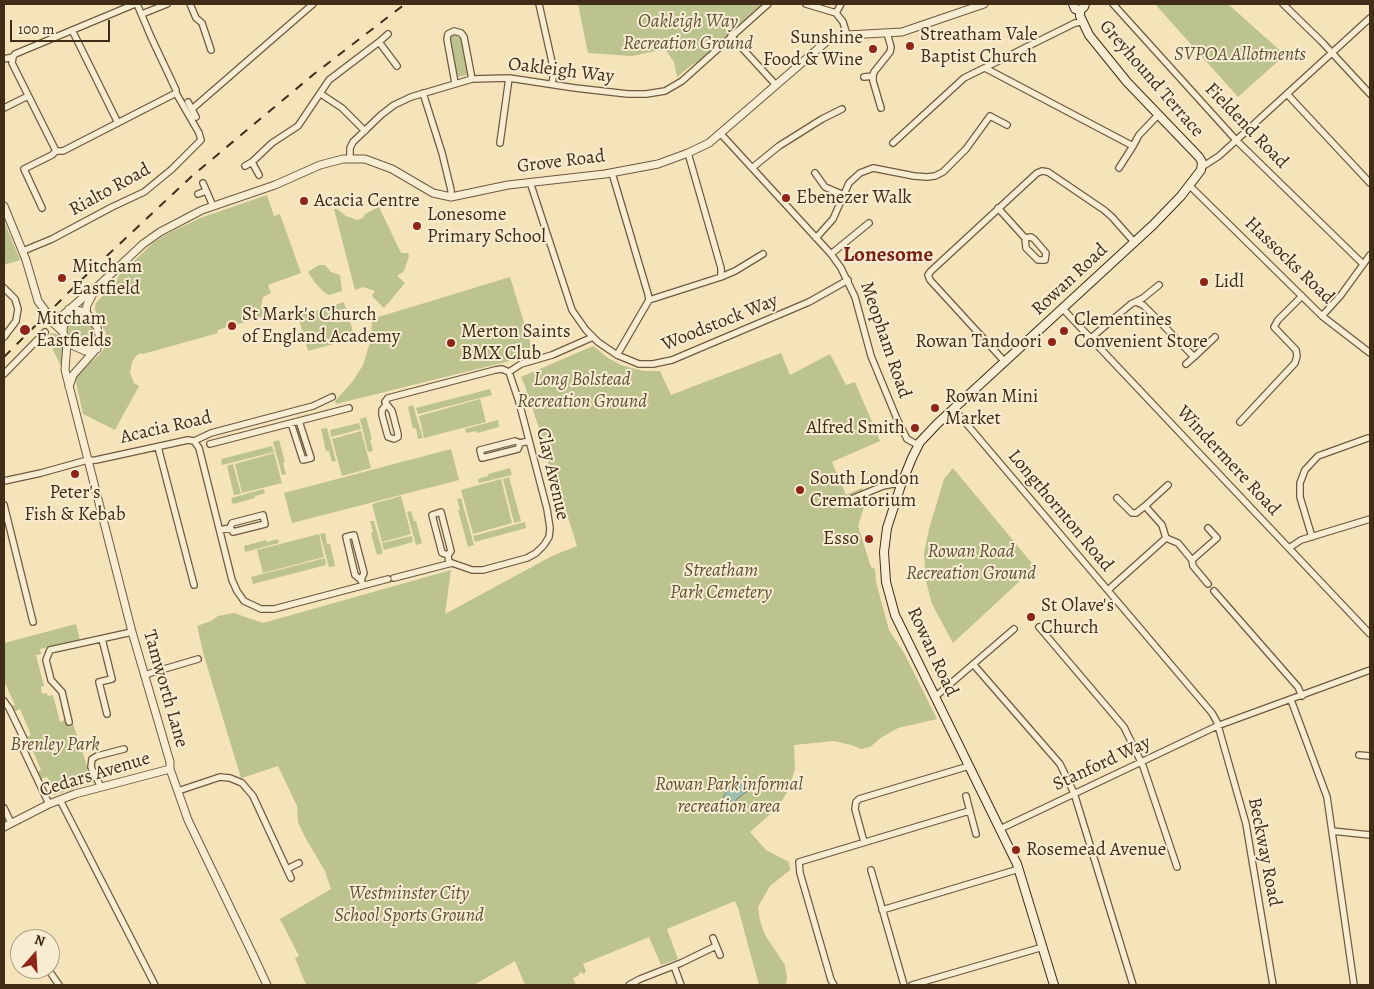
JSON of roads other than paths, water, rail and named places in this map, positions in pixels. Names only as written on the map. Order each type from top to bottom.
[{"type":"main road","name":"Greyhound Terrace","points":[[1072,4],[1075,9],[1083,7],[1082,22],[1088,35],[1114,67],[1199,157],[1202,167]]},
{"type":"main road","name":"Rowan Road","points":[[1054,985],[1019,869],[895,616],[885,578],[884,552],[886,536],[901,486],[918,446],[929,432],[1135,243],[1190,186],[1202,167]]},
{"type":"street","points":[[4,59],[136,4],[176,93],[194,119]]},
{"type":"street","points":[[142,14],[167,4]]},
{"type":"street","points":[[190,4],[196,18],[202,23],[211,50]]},
{"type":"street","points":[[192,109],[312,4]]},
{"type":"street","points":[[539,4],[554,71],[552,84]]},
{"type":"street","name":"Oakleigh Way","points":[[350,158],[351,144],[394,105],[455,83],[509,78],[628,94],[665,91],[682,82],[768,4]]},
{"type":"street","points":[[806,4],[836,13],[843,22],[847,35]]},
{"type":"street","points":[[836,13],[841,4]]},
{"type":"street","name":"Grove Road","points":[[69,310],[154,236],[179,221],[213,206],[275,185],[320,165],[350,158],[365,159],[383,165],[433,193],[451,197],[530,182],[612,173],[658,164],[707,144],[721,134],[824,42],[847,35],[908,30],[984,4]]},
{"type":"street","name":"Fieldend Road","points":[[1113,4],[1236,140],[1363,264]]},
{"type":"street","points":[[1282,4],[1370,94]]},
{"type":"street","points":[[1202,167],[1218,156],[1370,18]]},
{"type":"street","points":[[893,143],[956,84],[970,75],[1076,23],[1082,22]]},
{"type":"street","points":[[72,30],[118,123]]},
{"type":"street","points":[[455,83],[447,39],[448,34],[454,31],[462,33],[464,37],[472,80]]},
{"type":"street","points":[[881,108],[872,82],[872,76],[890,52],[891,47],[887,33]]},
{"type":"street","points":[[245,166],[252,162],[267,147],[298,126],[333,76],[388,34]]},
{"type":"street","points":[[731,36],[776,86]]},
{"type":"street","points":[[379,42],[397,66]]},
{"type":"street","points":[[12,57],[12,63],[56,151]]},
{"type":"street","points":[[985,68],[1132,146]]},
{"type":"street","points":[[864,77],[872,76]]},
{"type":"street","points":[[500,143],[509,78]]},
{"type":"street","points":[[42,208],[24,170],[56,151],[63,151],[176,93]]},
{"type":"street","points":[[423,93],[440,147],[451,190],[451,197]]},
{"type":"street","points":[[321,94],[342,108],[365,130]]},
{"type":"street","points":[[1287,94],[1370,183]]},
{"type":"street","points":[[4,108],[28,96]]},
{"type":"street","points":[[188,102],[194,119]]},
{"type":"street","points":[[752,168],[779,146],[822,119],[842,109]]},
{"type":"street","points":[[1119,168],[1141,132],[1158,115]]},
{"type":"street","points":[[816,238],[834,219],[854,178],[870,168],[882,168],[922,177],[932,177],[939,174],[966,149],[990,116],[1007,125]]},
{"type":"street","name":"Rialto Road","points":[[23,251],[52,239],[144,192],[172,169],[201,140],[194,119]]},
{"type":"street","name":"Meopham Road","points":[[721,134],[838,263],[848,280],[859,310],[871,356],[897,419],[907,438],[918,446]]},
{"type":"street","points":[[688,153],[721,268],[721,277]]},
{"type":"street","points":[[252,162],[259,175]]},
{"type":"street","points":[[1005,362],[928,277],[930,271],[1036,173],[1044,171],[1107,212],[1135,243]]},
{"type":"street","points":[[612,173],[649,300],[617,355]]},
{"type":"street","points":[[814,173],[825,187],[844,196]]},
{"type":"street","name":"Woodstock Way","points":[[530,182],[569,303],[579,322],[593,338],[617,355],[639,364],[667,362],[809,302],[848,280]]},
{"type":"street","points":[[203,183],[213,206]]},
{"type":"street","name":"Hassocks Road","points":[[1190,186],[1322,316],[1370,353]]},
{"type":"street","points":[[198,194],[206,191]]},
{"type":"street","points":[[4,206],[23,251],[38,301],[51,321],[63,332]]},
{"type":"street","points":[[998,208],[1025,238]]},
{"type":"street","points":[[831,254],[869,223]]},
{"type":"street","points":[[649,300],[721,277],[763,254]]},
{"type":"street","points":[[1322,316],[1341,295],[1370,255]]},
{"type":"street","points":[[1091,338],[1131,304],[1146,296],[1159,285]]},
{"type":"street","points":[[4,288],[15,299],[18,309],[16,321],[4,337]]},
{"type":"street","name":"Grove Road","points":[[86,312],[87,305],[96,288]]},
{"type":"street","points":[[1240,422],[1295,363],[1296,350],[1275,325],[1302,296]]},
{"type":"street","points":[[1136,302],[1143,305],[1194,357]]},
{"type":"street","name":"Windermere Road","points":[[1063,309],[1370,634]]},
{"type":"street","points":[[50,317],[62,316],[69,310],[86,312],[97,327],[100,336],[100,343],[73,375],[69,388]]},
{"type":"street","points":[[62,316],[64,319],[63,332],[67,343],[85,352],[97,348]]},
{"type":"street","points":[[4,374],[45,332]]},
{"type":"street","points":[[1186,364],[1215,337]]},
{"type":"street","points":[[386,405],[392,411],[398,434],[398,437],[394,439],[388,437],[382,412],[386,405],[386,400],[390,397],[494,370],[502,369],[509,372],[521,364],[552,356],[593,338]]},
{"type":"street","name":"Tamworth Lane","points":[[67,343],[65,370],[69,388],[132,632],[170,762],[170,769],[188,820],[266,985]]},
{"type":"street","name":"Clay Avenue","points":[[449,563],[458,564],[472,570],[483,570],[526,558],[536,553],[544,545],[550,532],[550,522],[509,372]]},
{"type":"street","name":"Acacia Road","points":[[4,481],[84,461],[188,440],[194,441],[211,433],[313,406],[332,397]]},
{"type":"street","name":"Acacia Road","points":[[210,444],[349,408]]},
{"type":"street","name":"Longthornton Road","points":[[954,409],[1212,713],[1217,726]]},
{"type":"street","points":[[294,412],[303,460],[311,458],[296,422]]},
{"type":"street","points":[[1312,537],[1300,494],[1300,483],[1305,470],[1318,456],[1368,438]]},
{"type":"street","points":[[194,441],[199,448],[237,592],[244,601],[256,608],[274,609],[362,583],[391,578],[449,563],[448,555],[450,551],[441,512],[432,515],[442,552],[448,555]]},
{"type":"street","points":[[518,442],[518,448],[482,458],[480,450],[518,442],[529,441]]},
{"type":"street","points":[[158,447],[194,585]]},
{"type":"street","points":[[849,500],[883,486],[893,484],[901,486]]},
{"type":"street","points":[[1117,498],[1132,513],[1136,513],[1168,486]]},
{"type":"street","points":[[4,505],[33,622]]},
{"type":"street","points":[[1145,506],[1162,525],[1166,538]]},
{"type":"street","points":[[263,515],[265,524],[233,532],[230,528],[232,523],[263,515]]},
{"type":"street","points":[[1289,548],[1297,542],[1370,519]]},
{"type":"street","points":[[220,530],[230,528]]},
{"type":"street","points":[[1192,560],[1217,538],[1208,528]]},
{"type":"street","points":[[354,535],[364,573],[362,583],[355,575],[346,537],[354,535]]},
{"type":"street","points":[[1108,590],[1166,538]]},
{"type":"street","points":[[1166,538],[1178,543],[1208,584]]},
{"type":"street","points":[[1214,591],[1298,686],[1302,696]]},
{"type":"street","points":[[1039,627],[1122,723],[1141,762],[1177,867]]},
{"type":"street","points":[[935,697],[1014,629]]},
{"type":"street","points":[[69,722],[62,692],[51,680],[46,657],[50,650],[132,632]]},
{"type":"street","points":[[102,639],[112,679],[99,682],[107,714]]},
{"type":"street","points":[[144,675],[198,659]]},
{"type":"street","points":[[973,664],[1056,758],[1074,793],[1133,985]]},
{"type":"street","name":"Stanford Way","points":[[1000,829],[1217,726],[1370,670]]},
{"type":"street","points":[[1291,700],[1327,797],[1354,985]]},
{"type":"street","points":[[4,701],[24,739],[24,751],[49,804]]},
{"type":"street","name":"Beckway Road","points":[[1217,726],[1246,824],[1273,985]]},
{"type":"street","points":[[101,787],[91,767],[92,758],[124,749]]},
{"type":"street","points":[[1359,755],[1370,756]]},
{"type":"street","points":[[864,842],[855,809],[859,798],[969,766]]},
{"type":"street","name":"Cedars Avenue","points":[[4,827],[60,800],[170,769]]},
{"type":"street","points":[[178,791],[220,778],[230,778],[242,783],[253,796],[291,878]]},
{"type":"street","points":[[966,796],[976,834]]},
{"type":"street","points":[[60,800],[155,985]]},
{"type":"street","points":[[4,808],[11,823]]},
{"type":"street","points":[[834,985],[798,865],[800,860],[969,811]]},
{"type":"street","points":[[1332,831],[1370,835]]},
{"type":"street","points":[[287,869],[298,863]]},
{"type":"street","points":[[882,910],[1019,869]]},
{"type":"street","points":[[871,870],[904,985]]},
{"type":"street","points":[[714,938],[720,955]]},
{"type":"street","points":[[629,985],[716,946]]},
{"type":"street","points":[[912,985],[1043,947]]},
{"type":"street","points":[[674,966],[681,985]]},
{"type":"railway","points":[[4,357],[79,282],[192,176],[314,74],[405,4]]},
{"type":"place","name":"Streatham Vale Baptist Church","points":[[910,46]]},
{"type":"place","name":"Sunshine Food & Wine","points":[[873,49]]},
{"type":"place","name":"Ebenezer Walk","points":[[786,198]]},
{"type":"place","name":"Acacia Centre","points":[[304,201]]},
{"type":"place","name":"Lonesome Primary School","points":[[417,226]]},
{"type":"place","name":"Mitcham Eastfield","points":[[62,278]]},
{"type":"place","name":"Lidl","points":[[1204,282]]},
{"type":"place","name":"St Mark's Church of England Academy","points":[[232,326]]},
{"type":"place","name":"Mitcham Eastfields","points":[[25,330]]},
{"type":"place","name":"Clementines Convenient Store","points":[[1064,331]]},
{"type":"place","name":"Rowan Tandoori","points":[[1052,342]]},
{"type":"place","name":"Merton Saints BMX Club","points":[[451,343]]},
{"type":"place","name":"Rowan Mini Market","points":[[935,408]]},
{"type":"place","name":"Alfred Smith","points":[[915,428]]},
{"type":"place","name":"Peter's Fish & Kebab","points":[[75,474]]},
{"type":"place","name":"South London Crematorium","points":[[800,490]]},
{"type":"place","name":"Esso","points":[[869,539]]},
{"type":"place","name":"St Olave's Church","points":[[1031,617]]},
{"type":"place","name":"Rosemead Avenue","points":[[1016,850]]},
{"type":"district","name":"Lonesome","points":[[888,256]]},
{"type":"park label","name":"Oakleigh Way Recreation Ground","points":[[688,33]]},
{"type":"park label","name":"SVPOA Allotments","points":[[1240,55]]},
{"type":"park label","name":"Long Bolstead Recreation Ground","points":[[582,391]]},
{"type":"park label","name":"Rowan Road Recreation Ground","points":[[971,563]]},
{"type":"park label","name":"Streatham Park Cemetery","points":[[721,582]]},
{"type":"park label","name":"Brenley Park","points":[[55,745]]},
{"type":"park label","name":"Rowan Park informal recreation area","points":[[729,796]]},
{"type":"park label","name":"Westminster City School Sports Ground","points":[[409,905]]}]
